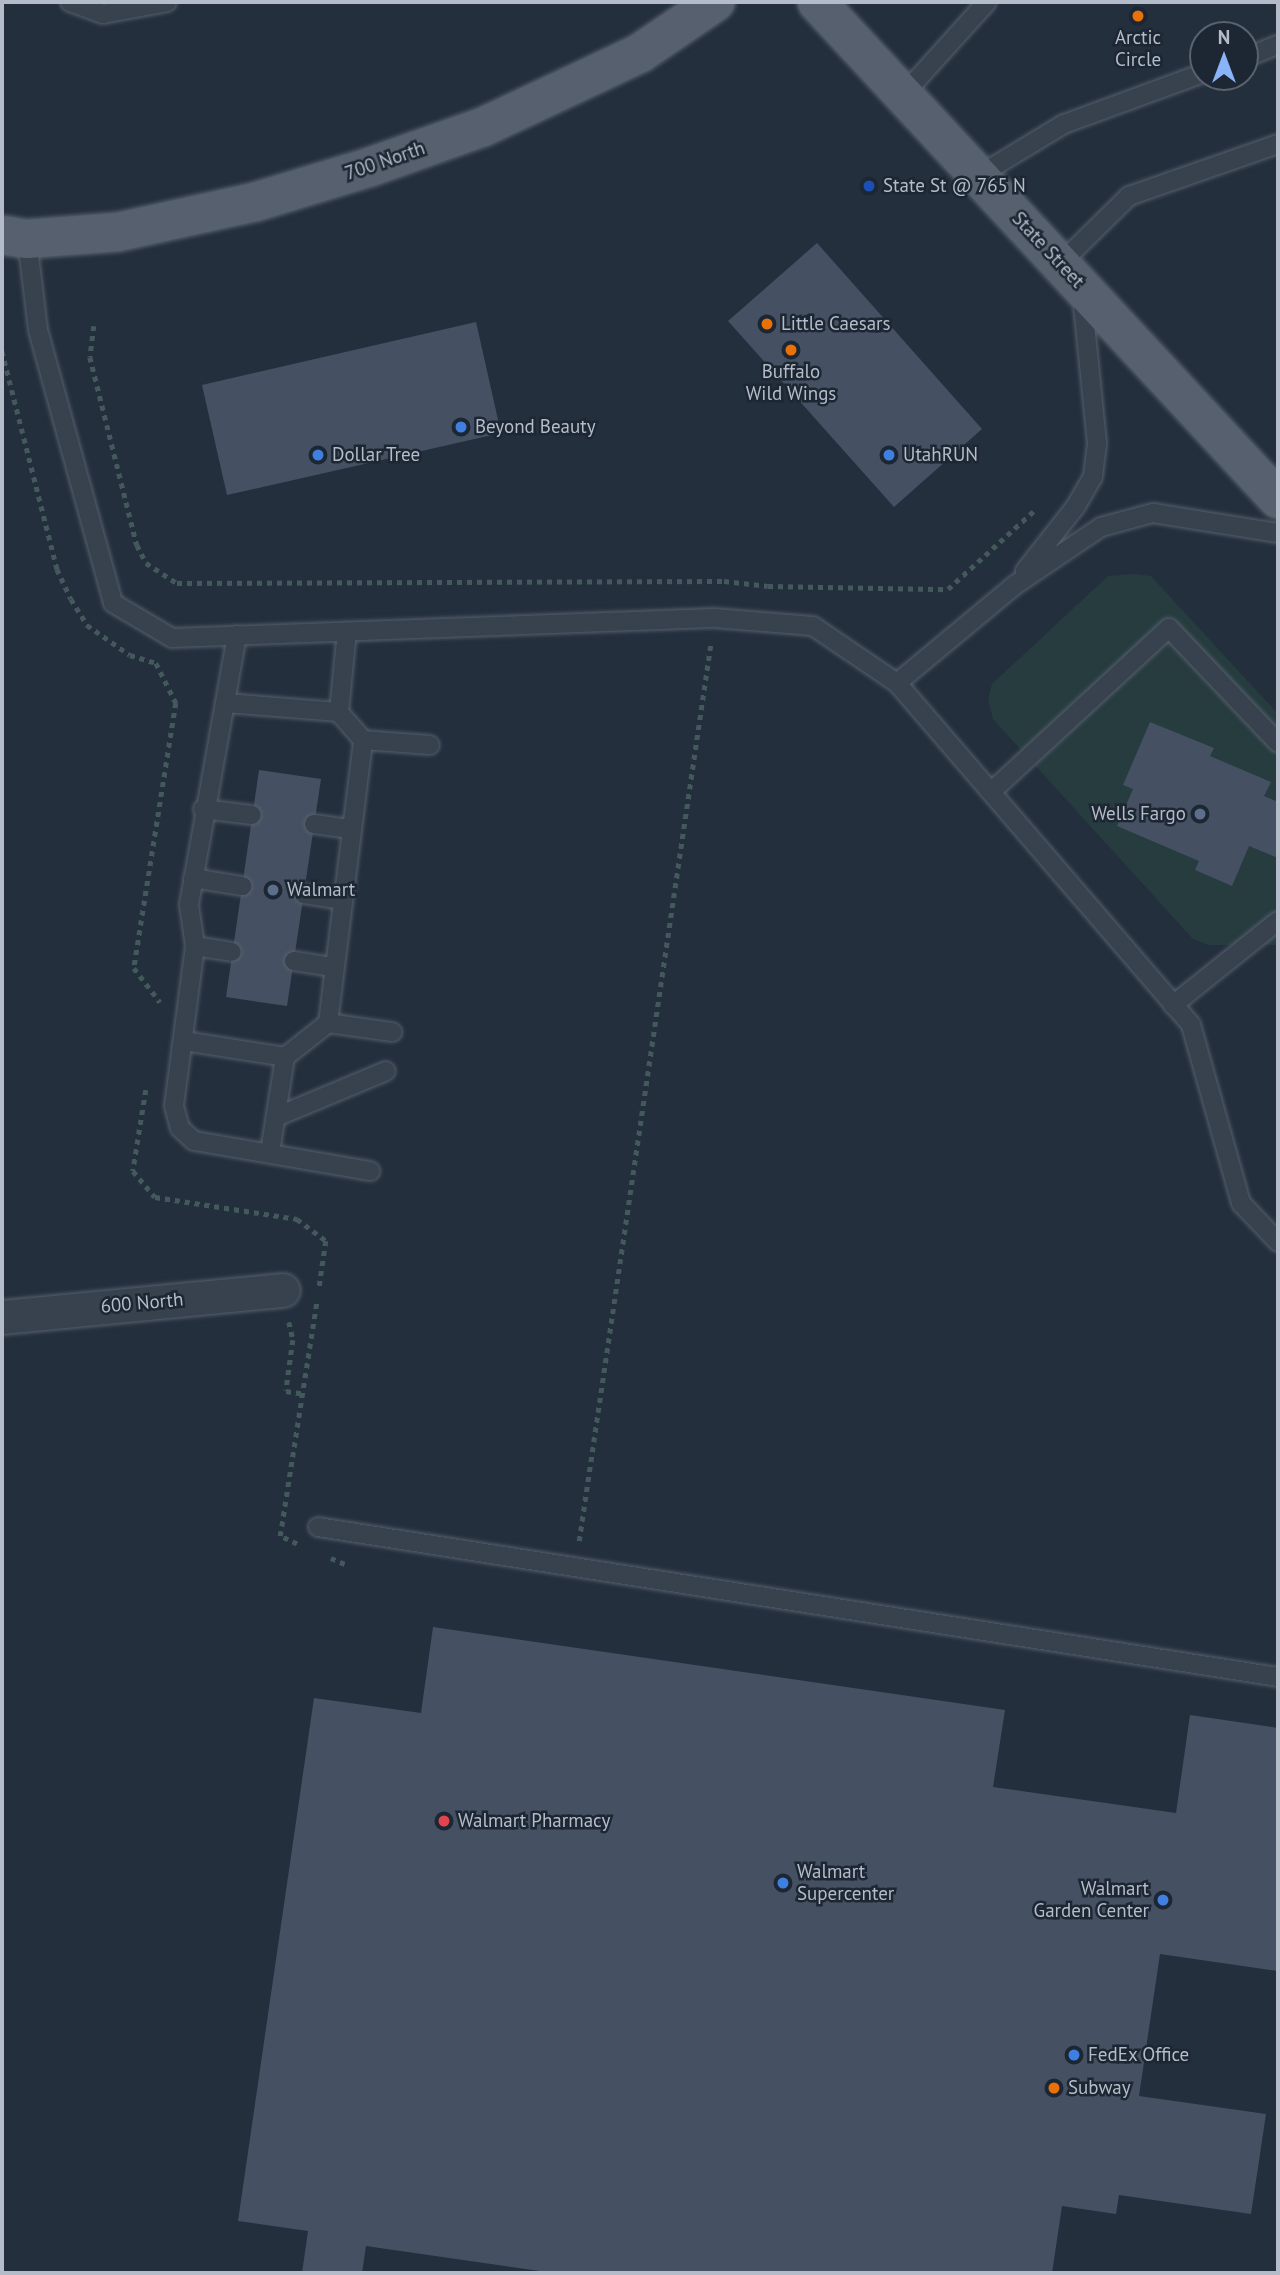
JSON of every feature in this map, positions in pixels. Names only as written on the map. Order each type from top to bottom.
[{"type":"main road","name":"700 North","points":[[10,241],[118,232],[255,202],[370,167],[483,127],[640,53],[715,2]]},
{"type":"main road","name":"State Street","points":[[817,2],[1278,499]]},
{"type":"street","name":"600 North","points":[[2,1317],[283,1290]]},
{"type":"lane","points":[[70,2],[103,14],[167,2]]},
{"type":"lane","points":[[903,95],[988,2]]},
{"type":"lane","points":[[1259,52],[1278,45]]},
{"type":"lane","points":[[978,176],[1064,124],[1189,78]]},
{"type":"lane","points":[[1014,584],[1076,506],[1093,476],[1097,443],[1070,275],[1129,196],[1278,144]]},
{"type":"lane","points":[[10,241],[38,330],[113,603],[172,638],[715,618],[813,626],[897,683],[1191,1025],[1241,1203],[1278,1242]]},
{"type":"lane","points":[[897,683],[1014,584],[1101,527],[1129,516],[1153,513],[1278,533]]},
{"type":"lane","points":[[990,792],[1169,628],[1278,743]]},
{"type":"lane","points":[[339,712],[347,631]]},
{"type":"lane","points":[[237,635],[189,905],[195,946],[174,1106],[180,1128],[194,1141],[370,1171]]},
{"type":"lane","points":[[226,704],[339,712],[363,740],[430,746]]},
{"type":"lane","points":[[271,1152],[285,1057],[327,1023],[332,967],[363,740]]},
{"type":"lane","points":[[204,809],[252,815]]},
{"type":"lane","points":[[314,824],[352,830]]},
{"type":"lane","points":[[193,878],[242,886]]},
{"type":"lane","points":[[304,894],[342,900]]},
{"type":"lane","points":[[1173,1004],[1278,921]]},
{"type":"lane","points":[[195,946],[232,952]]},
{"type":"lane","points":[[294,961],[332,967]]},
{"type":"lane","points":[[327,1023],[392,1032]]},
{"type":"lane","points":[[184,1041],[285,1057]]},
{"type":"lane","points":[[276,1117],[386,1071]]},
{"type":"lane","points":[[318,1527],[1278,1677]]},
{"type":"path","points":[[93,326],[90,357],[137,545],[146,563],[177,583],[724,581],[768,586],[948,589],[1041,505]]},
{"type":"path","points":[[575,1569],[715,618],[724,581]]},
{"type":"path","points":[[283,1290],[293,1340],[286,1391],[304,1394]]},
{"type":"green space","points":[[1108,576],[1151,576],[1278,714],[1278,945],[1208,945],[1193,939],[993,719],[988,699],[992,684]]},
{"type":"building","points":[[817,243],[982,429],[894,507],[728,321]]},
{"type":"building","points":[[476,322],[501,433],[227,495],[202,385]]},
{"type":"building","name":"Wells Fargo","points":[[1150,722],[1214,748],[1210,756],[1271,782],[1264,796],[1278,802],[1278,858],[1249,846],[1232,886],[1195,870],[1199,861],[1117,826],[1133,789],[1123,785]]},
{"type":"building","name":"Walmart","points":[[259,770],[321,779],[287,1006],[226,997]]},
{"type":"building","name":"Walmart Supercenter","points":[[433,1627],[1005,1710],[993,1787],[1176,1813],[1190,1715],[1278,1728],[1278,1971],[1160,1954],[1139,2096],[1266,2114],[1251,2214],[1119,2195],[1116,2214],[1062,2206],[1052,2273],[554,2273],[366,2246],[362,2273],[302,2273],[308,2231],[238,2221],[314,1698],[421,1713]]},
{"type":"place","name":"Arctic Circle","points":[[1138,16]]},
{"type":"place","name":"State St @ 765 N","points":[[869,186]]},
{"type":"place","name":"Little Caesars","points":[[767,324]]},
{"type":"place","name":"Buffalo Wild Wings","points":[[791,350]]},
{"type":"place","name":"Beyond Beauty","points":[[461,427]]},
{"type":"place","name":"Dollar Tree","points":[[318,455]]},
{"type":"place","name":"UtahRUN","points":[[889,455]]},
{"type":"place","name":"Wells Fargo","points":[[1200,814]]},
{"type":"place","name":"Walmart","points":[[273,890]]},
{"type":"place","name":"Walmart Pharmacy","points":[[444,1821]]},
{"type":"place","name":"Walmart Supercenter","points":[[783,1883]]},
{"type":"place","name":"Walmart Garden Center","points":[[1163,1900]]},
{"type":"place","name":"FedEx Office","points":[[1074,2055]]},
{"type":"place","name":"Subway","points":[[1054,2088]]}]
